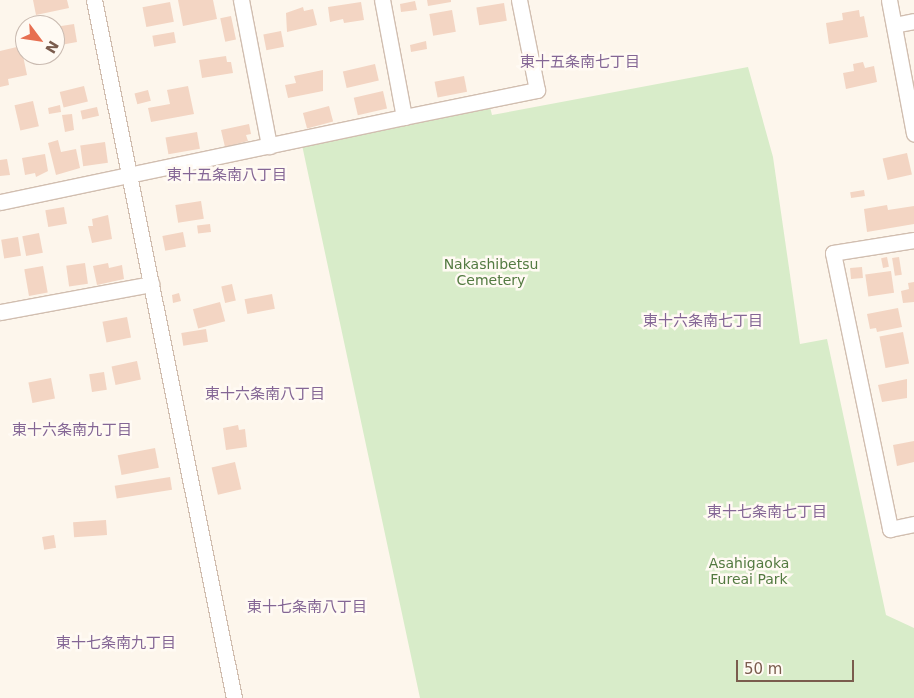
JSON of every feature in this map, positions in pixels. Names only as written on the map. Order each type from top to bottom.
[{"type":"street","points":[[94,0],[234,698]]},
{"type":"street","points":[[241,0],[269,146]]},
{"type":"street","points":[[382,0],[404,117]]},
{"type":"street","points":[[0,202],[537,90],[519,0]]},
{"type":"street","points":[[889,0],[914,134]]},
{"type":"street","points":[[894,25],[914,21]]},
{"type":"street","points":[[914,240],[833,253],[890,529],[914,524]]},
{"type":"street","points":[[0,312],[151,284]]},
{"type":"green space","name":"Nakashibetsu Cemetery","points":[[748,67],[773,157],[800,344],[827,339],[886,615],[914,628],[914,698],[420,698],[302,145],[489,103],[492,115]]},
{"type":"building","points":[[33,0],[67,0],[69,8],[36,15]]},
{"type":"building","points":[[178,0],[213,0],[217,19],[183,26]]},
{"type":"building","points":[[427,0],[451,0],[451,2],[428,6]]},
{"type":"building","points":[[415,1],[417,10],[401,12],[400,4]]},
{"type":"building","points":[[170,2],[174,22],[146,27],[143,7]]},
{"type":"building","points":[[361,2],[364,20],[344,23],[343,19],[330,22],[328,7]]},
{"type":"building","points":[[504,3],[507,21],[479,25],[476,7]]},
{"type":"building","points":[[303,7],[304,11],[313,9],[317,25],[287,32],[286,13]]},
{"type":"building","points":[[452,10],[456,32],[433,36],[429,14]]},
{"type":"building","points":[[859,10],[860,17],[864,16],[868,37],[829,44],[826,23],[843,20],[842,13]]},
{"type":"building","points":[[231,16],[236,39],[225,42],[220,18]]},
{"type":"building","points":[[74,24],[77,42],[65,44],[65,25]]},
{"type":"building","points":[[281,31],[284,47],[266,50],[263,34]]},
{"type":"building","points":[[174,32],[176,43],[154,47],[152,36]]},
{"type":"building","points":[[426,41],[427,49],[411,52],[410,45]]},
{"type":"building","points":[[15,47],[15,65],[25,65],[27,75],[8,79],[9,85],[0,87],[0,51]]},
{"type":"building","points":[[226,56],[227,62],[231,62],[233,73],[202,78],[199,60]]},
{"type":"building","points":[[863,62],[865,68],[874,66],[877,82],[846,89],[843,73],[854,71],[853,64]]},
{"type":"building","points":[[375,64],[379,81],[347,88],[343,71]]},
{"type":"building","points":[[323,70],[323,91],[288,98],[285,85],[296,83],[294,76]]},
{"type":"building","points":[[464,76],[467,92],[438,97],[435,82]]},
{"type":"building","points":[[84,86],[88,102],[64,108],[60,92]]},
{"type":"building","points":[[188,86],[194,114],[151,122],[148,108],[170,104],[167,90]]},
{"type":"building","points":[[148,90],[151,101],[137,104],[134,94]]},
{"type":"building","points":[[383,91],[387,109],[358,115],[354,98]]},
{"type":"building","points":[[33,101],[39,126],[20,131],[14,105]]},
{"type":"building","points":[[60,105],[61,112],[49,114],[48,108]]},
{"type":"building","points":[[329,106],[333,121],[307,128],[303,113]]},
{"type":"building","points":[[97,107],[99,116],[82,120],[80,111]]},
{"type":"building","points":[[72,114],[74,130],[65,132],[62,115]]},
{"type":"building","points":[[249,124],[251,134],[246,135],[248,141],[225,147],[221,130]]},
{"type":"building","points":[[197,132],[200,149],[168,154],[165,138]]},
{"type":"building","points":[[58,140],[61,152],[76,149],[80,168],[56,175],[48,143]]},
{"type":"building","points":[[105,142],[108,163],[83,166],[80,145]]},
{"type":"building","points":[[907,153],[912,174],[888,180],[883,159]]},
{"type":"building","points":[[45,154],[48,171],[36,177],[35,173],[25,175],[22,158]]},
{"type":"building","points":[[7,159],[10,175],[0,176],[0,160]]},
{"type":"building","points":[[864,190],[865,196],[851,198],[850,192]]},
{"type":"building","points":[[201,201],[204,219],[178,223],[175,205]]},
{"type":"building","points":[[887,205],[888,210],[914,206],[914,224],[867,232],[864,209]]},
{"type":"building","points":[[64,207],[67,224],[48,227],[45,210]]},
{"type":"building","points":[[108,215],[112,239],[92,243],[88,226],[93,226],[92,219]]},
{"type":"building","points":[[210,224],[211,232],[198,234],[197,226]]},
{"type":"building","points":[[183,232],[186,247],[165,251],[162,236]]},
{"type":"building","points":[[39,233],[43,253],[26,256],[22,236]]},
{"type":"building","points":[[18,237],[21,256],[4,258],[1,240]]},
{"type":"building","points":[[887,257],[889,267],[883,268],[881,258]]},
{"type":"building","points":[[899,257],[902,275],[895,276],[892,258]]},
{"type":"building","points":[[85,263],[88,284],[69,286],[66,266]]},
{"type":"building","points":[[108,263],[109,268],[122,265],[124,279],[97,285],[93,266]]},
{"type":"building","points":[[43,266],[48,293],[29,296],[24,269]]},
{"type":"building","points":[[862,267],[863,278],[851,279],[850,268]]},
{"type":"building","points":[[891,271],[894,293],[868,296],[865,275]]},
{"type":"building","points":[[914,282],[914,302],[903,303],[901,291],[909,289],[908,283]]},
{"type":"building","points":[[232,284],[236,301],[225,303],[221,286]]},
{"type":"building","points":[[179,293],[181,301],[173,303],[172,295]]},
{"type":"building","points":[[272,294],[275,309],[247,314],[245,299]]},
{"type":"building","points":[[220,302],[225,321],[198,329],[193,309]]},
{"type":"building","points":[[898,308],[902,327],[877,332],[876,328],[870,329],[867,314]]},
{"type":"building","points":[[127,317],[131,338],[106,342],[102,322]]},
{"type":"building","points":[[206,329],[208,342],[183,346],[181,333]]},
{"type":"building","points":[[903,332],[909,363],[886,368],[879,337]]},
{"type":"building","points":[[137,361],[141,380],[116,385],[112,366]]},
{"type":"building","points":[[104,372],[107,390],[92,392],[89,374]]},
{"type":"building","points":[[51,378],[55,399],[32,403],[28,382]]},
{"type":"building","points":[[907,379],[907,398],[882,402],[878,385]]},
{"type":"building","points":[[238,425],[239,430],[245,429],[247,447],[226,450],[223,428]]},
{"type":"building","points":[[914,441],[914,462],[897,466],[893,445]]},
{"type":"building","points":[[155,448],[159,468],[122,475],[118,455]]},
{"type":"building","points":[[235,462],[241,489],[218,495],[212,467]]},
{"type":"building","points":[[170,477],[172,490],[117,499],[115,486]]},
{"type":"building","points":[[106,520],[107,535],[74,537],[73,522]]},
{"type":"building","points":[[54,535],[56,548],[44,550],[42,537]]},
{"type":"district","name":"東十五条南七丁目","points":[[580,63]]},
{"type":"district","name":"東十五条南八丁目","points":[[227,176]]},
{"type":"district","name":"東十六条南七丁目","points":[[703,322]]},
{"type":"district","name":"東十六条南八丁目","points":[[265,395]]},
{"type":"district","name":"東十六条南九丁目","points":[[72,431]]},
{"type":"district","name":"東十七条南七丁目","points":[[767,513]]},
{"type":"district","name":"東十七条南八丁目","points":[[307,608]]},
{"type":"district","name":"東十七条南九丁目","points":[[116,644]]},
{"type":"park label","name":"Asahigaoka Fureai Park","points":[[749,572]]}]
